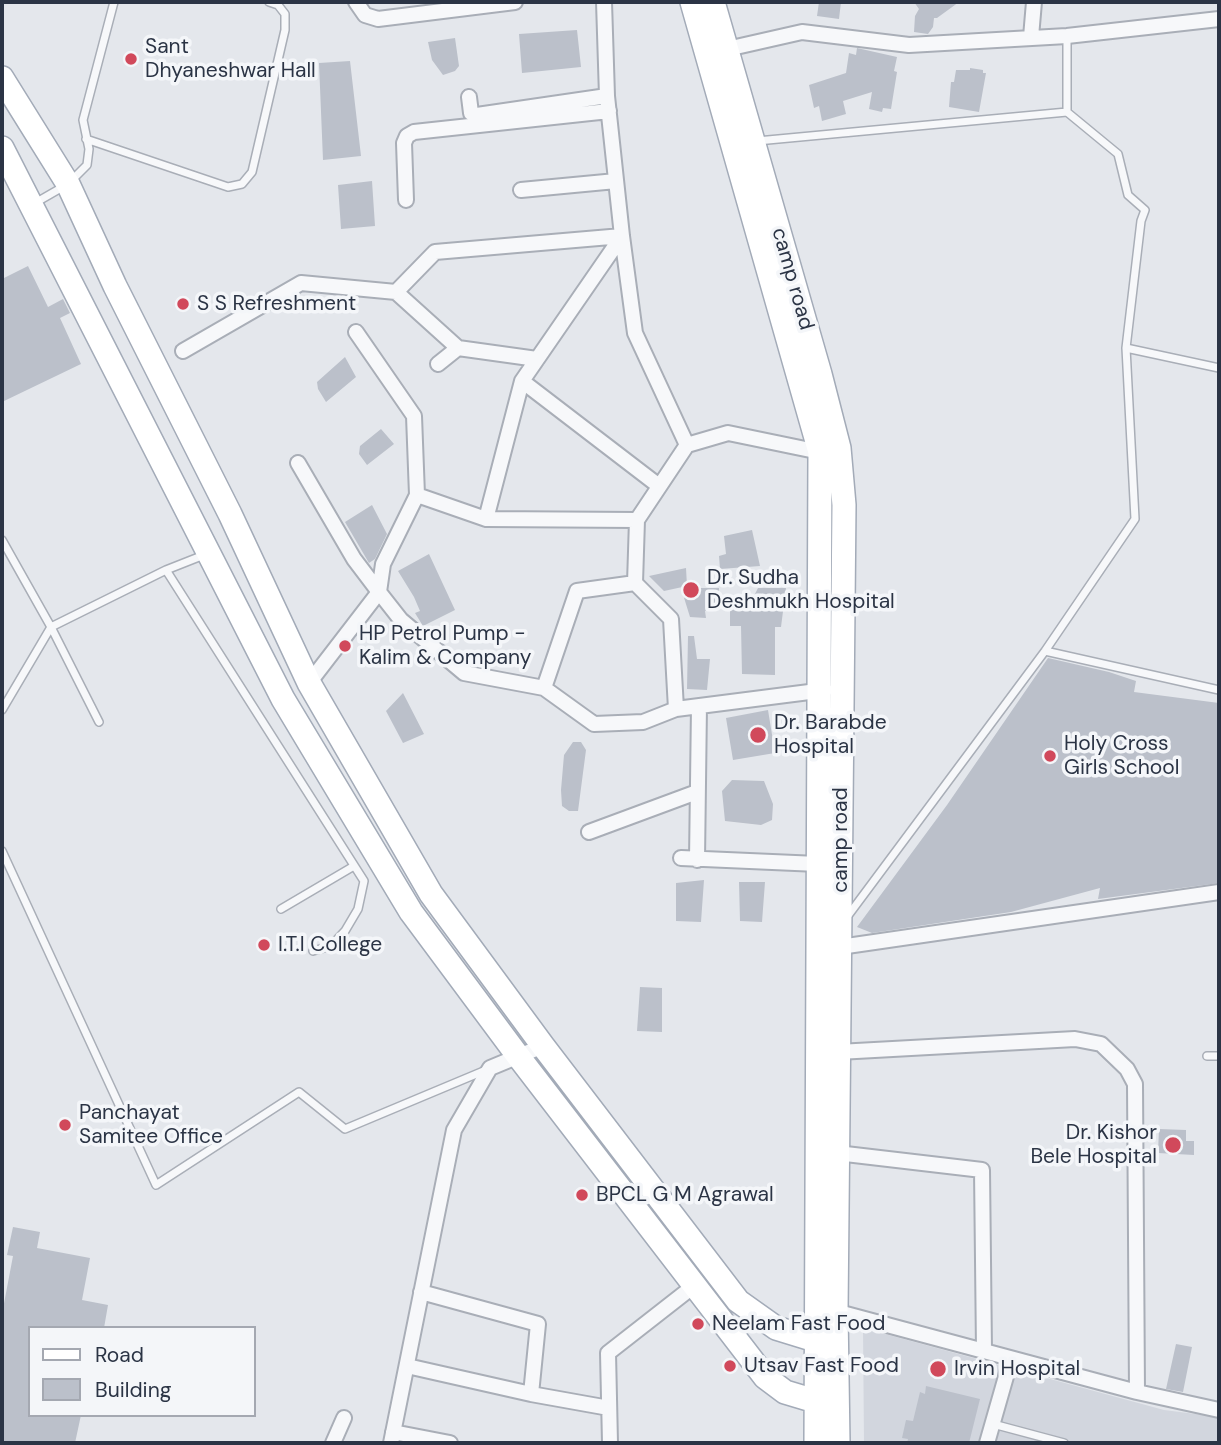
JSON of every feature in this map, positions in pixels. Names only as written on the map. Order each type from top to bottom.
[{"type":"main road","name":"camp road","points":[[692,2],[820,374],[839,448],[844,505],[842,690],[829,938],[826,1234],[826,1402],[838,1443]]},
{"type":"main road","name":"camp road","points":[[713,2],[727,49],[743,144],[820,452],[818,864],[829,938],[838,1052],[837,1153],[826,1234]]},
{"type":"main road","points":[[2,78],[68,184],[115,286],[230,514],[309,684],[430,894],[738,1301],[776,1328],[826,1341]]},
{"type":"main road","points":[[2,148],[283,699],[411,912],[765,1377],[785,1392],[826,1402],[816,1443]]},
{"type":"main road","points":[[246,628],[275,613]]},
{"type":"main road","points":[[283,699],[309,684]]},
{"type":"street","points":[[356,2],[365,15],[378,19],[514,2]]},
{"type":"street","points":[[604,2],[608,103],[635,332],[687,445]]},
{"type":"street","points":[[1031,37],[1034,2]]},
{"type":"street","points":[[727,49],[802,32],[909,45],[1067,36],[1219,19]]},
{"type":"street","points":[[469,97],[471,113],[477,115],[608,103]]},
{"type":"street","points":[[406,200],[404,143],[407,136],[414,132],[608,103]]},
{"type":"street","points":[[521,190],[616,181]]},
{"type":"street","points":[[396,292],[435,252],[622,236]]},
{"type":"street","points":[[486,519],[522,381],[622,236]]},
{"type":"street","points":[[183,351],[301,283],[396,292],[458,348],[537,359]]},
{"type":"street","points":[[309,684],[379,592],[383,564],[417,495],[414,416],[356,332]]},
{"type":"street","points":[[438,364],[458,348]]},
{"type":"street","points":[[522,381],[659,486]]},
{"type":"street","points":[[676,709],[670,619],[635,583],[637,520],[687,445],[728,433],[820,452]]},
{"type":"street","points":[[298,463],[354,559],[401,620],[464,673],[544,688],[594,724],[643,722],[676,709],[819,690],[842,690]]},
{"type":"street","points":[[417,495],[486,519],[637,520]]},
{"type":"street","points":[[544,688],[577,591],[635,583]]},
{"type":"street","points":[[697,860],[699,706]]},
{"type":"street","points":[[589,832],[697,792]]},
{"type":"street","points":[[681,858],[818,864]]},
{"type":"street","points":[[829,938],[1219,892]]},
{"type":"street","points":[[838,1052],[1075,1039],[1101,1044],[1127,1069],[1135,1084],[1137,1392]]},
{"type":"street","points":[[450,1443],[392,1437],[454,1130],[490,1068],[543,1046]]},
{"type":"street","points":[[837,1153],[982,1170],[984,1351]]},
{"type":"street","points":[[610,1443],[608,1353],[695,1285]]},
{"type":"street","points":[[421,1292],[538,1324],[531,1394]]},
{"type":"street","points":[[826,1310],[1137,1392],[1219,1410]]},
{"type":"street","points":[[987,1443],[1011,1359]]},
{"type":"street","points":[[407,1366],[531,1394],[609,1408]]},
{"type":"street","points":[[332,1443],[344,1419]]},
{"type":"lane","points":[[32,205],[68,184],[87,165],[89,149],[83,120],[114,2]]},
{"type":"lane","points":[[86,139],[228,187],[242,184],[252,172],[285,30],[285,14],[278,5],[269,2]]},
{"type":"lane","points":[[1067,36],[1067,112]]},
{"type":"lane","points":[[743,144],[1067,112],[1118,154],[1128,195],[1145,210],[1140,221],[1126,348],[1135,519],[1045,651],[829,938]]},
{"type":"lane","points":[[1126,348],[1219,368]]},
{"type":"lane","points":[[2,540],[51,627],[99,722]]},
{"type":"lane","points":[[2,710],[51,627],[166,570],[208,553]]},
{"type":"lane","points":[[166,570],[364,881],[358,909],[345,931],[331,946],[313,951]]},
{"type":"lane","points":[[1045,651],[1219,690]]},
{"type":"lane","points":[[2,851],[156,1185],[299,1092],[345,1129],[490,1068]]},
{"type":"lane","points":[[281,909],[354,866]]},
{"type":"lane","points":[[1208,1056],[1219,1056]]},
{"type":"lane","points":[[993,1424],[1064,1443]]},
{"type":"shaded area","name":"Irvin Hospital","points":[[863,1328],[1164,1410],[1219,1417],[1219,1443],[864,1443]]},
{"type":"building","points":[[819,2],[841,2],[839,19],[817,16]]},
{"type":"building","points":[[914,2],[959,2],[934,18],[933,27],[928,34],[914,32],[915,16],[919,9]]},
{"type":"building","points":[[577,30],[581,67],[522,73],[519,34]]},
{"type":"building","points":[[455,38],[459,66],[455,71],[443,75],[432,60],[428,42]]},
{"type":"building","points":[[857,48],[897,57],[891,109],[883,108],[882,112],[869,109],[872,92],[843,101],[846,114],[822,121],[819,106],[814,108],[809,85],[846,73],[849,53],[856,55]]},
{"type":"building","points":[[350,61],[361,156],[323,160],[319,63]]},
{"type":"building","points":[[970,68],[986,73],[979,112],[949,107],[951,82],[954,82],[956,70]]},
{"type":"building","points":[[372,181],[375,226],[341,229],[338,185]]},
{"type":"building","points":[[28,266],[48,307],[63,299],[70,313],[60,318],[81,364],[2,402],[2,279]]},
{"type":"building","points":[[345,357],[356,377],[326,402],[317,382]]},
{"type":"building","points":[[381,429],[394,444],[367,465],[359,454],[360,446]]},
{"type":"building","points":[[372,505],[387,534],[375,559],[369,563],[345,522]]},
{"type":"building","points":[[752,530],[760,566],[720,569],[719,556],[726,554],[724,536]]},
{"type":"building","points":[[429,554],[455,610],[423,626],[415,613],[420,611],[414,597],[398,571]]},
{"type":"building","points":[[686,568],[687,586],[664,591],[649,576]]},
{"type":"building","points":[[681,588],[719,588],[719,597],[754,596],[758,588],[786,588],[781,627],[775,627],[775,675],[742,674],[741,626],[730,626],[730,605],[705,611],[706,618],[690,617]]},
{"type":"building","points":[[688,636],[694,636],[697,659],[710,659],[707,690],[687,689]]},
{"type":"building","name":"Holy Cross Girls School","points":[[1048,658],[1136,681],[1134,692],[1219,703],[1219,883],[1098,899],[1100,888],[1011,912],[872,933],[857,927],[947,805]]},
{"type":"building","points":[[403,693],[424,734],[403,743],[386,711]]},
{"type":"building","points":[[768,710],[775,753],[733,760],[726,718]]},
{"type":"building","points":[[573,742],[581,742],[586,750],[578,811],[569,811],[562,806],[564,755]]},
{"type":"building","points":[[732,780],[764,781],[773,804],[772,820],[761,825],[725,821],[722,791]]},
{"type":"building","points":[[704,880],[701,922],[676,921],[676,883]]},
{"type":"building","points":[[739,882],[765,882],[762,922],[740,921]]},
{"type":"building","points":[[640,987],[662,988],[662,1032],[637,1031]]},
{"type":"building","points":[[1159,1129],[1186,1130],[1186,1141],[1194,1141],[1194,1155],[1158,1153]]},
{"type":"building","points":[[13,1227],[40,1232],[37,1248],[90,1258],[82,1300],[108,1305],[104,1326],[28,1326],[28,1417],[81,1417],[75,1443],[2,1443],[2,1314],[13,1256],[7,1255]]},
{"type":"building","points":[[1176,1344],[1192,1347],[1183,1392],[1166,1389]]},
{"type":"building","points":[[926,1386],[980,1399],[969,1443],[907,1443],[908,1439],[902,1438],[906,1420],[913,1421],[920,1392],[925,1394]]},
{"type":"place","name":"Sant Dhyaneshwar Hall","points":[[131,59]]},
{"type":"place","name":"S S Refreshment","points":[[183,304]]},
{"type":"place","name":"Dr. Sudha Deshmukh Hospital","points":[[691,590]]},
{"type":"place","name":"HP Petrol Pump - Kalim & Company","points":[[345,646]]},
{"type":"place","name":"Dr. Barabde Hospital","points":[[758,735]]},
{"type":"place","name":"Holy Cross Girls School","points":[[1050,756]]},
{"type":"place","name":"I.T.I College","points":[[264,945]]},
{"type":"place","name":"Panchayat Samitee Office","points":[[65,1125]]},
{"type":"place","name":"Dr. Kishor Bele Hospital","points":[[1173,1145]]},
{"type":"place","name":"BPCL G M Agrawal","points":[[582,1195]]},
{"type":"place","name":"Neelam Fast Food","points":[[698,1324]]},
{"type":"place","name":"Utsav Fast Food","points":[[730,1366]]},
{"type":"place","name":"Irvin Hospital","points":[[938,1369]]}]
